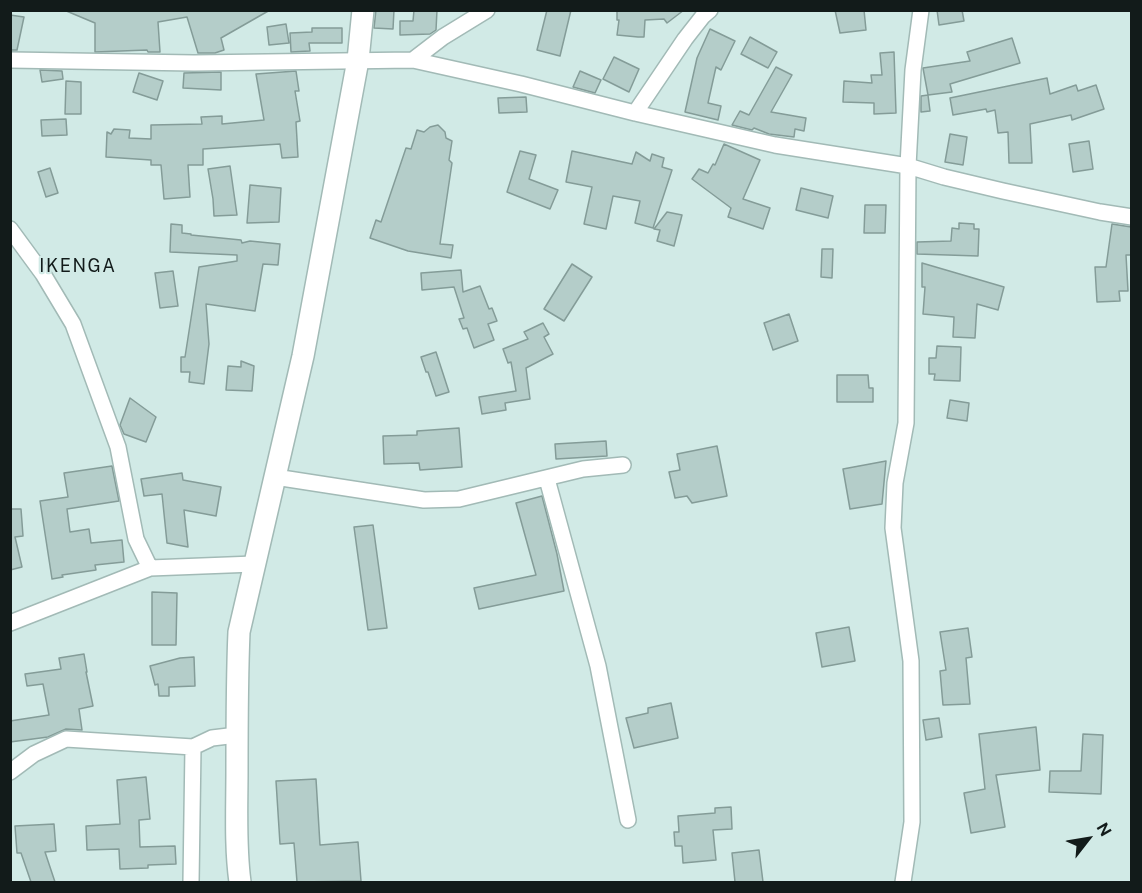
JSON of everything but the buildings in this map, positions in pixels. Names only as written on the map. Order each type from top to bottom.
[{"type":"main road","points":[[240,882],[237,735],[239,632],[303,356],[358,60],[363,10]]},
{"type":"street","points":[[413,60],[487,10]]},
{"type":"street","points":[[635,113],[685,39],[710,10]]},
{"type":"street","points":[[903,882],[912,822],[911,661],[893,528],[895,483],[906,423],[908,166],[914,70],[921,10]]},
{"type":"street","points":[[10,60],[194,63],[413,60],[775,145],[908,166],[944,177],[1100,213],[1131,217]]},
{"type":"street","points":[[10,229],[43,274],[73,324],[118,447],[136,539],[150,568]]},
{"type":"street","points":[[275,477],[424,500],[459,500],[583,469],[623,465]]},
{"type":"street","points":[[546,478],[598,666],[628,820]]},
{"type":"street","points":[[10,623],[150,568],[254,564]]},
{"type":"street","points":[[10,772],[34,754],[66,739],[193,747],[212,738],[237,735]]},
{"type":"street","points":[[191,882],[193,747]]},
{"type":"district","name":"IKENGA","points":[[78,266]]}]
